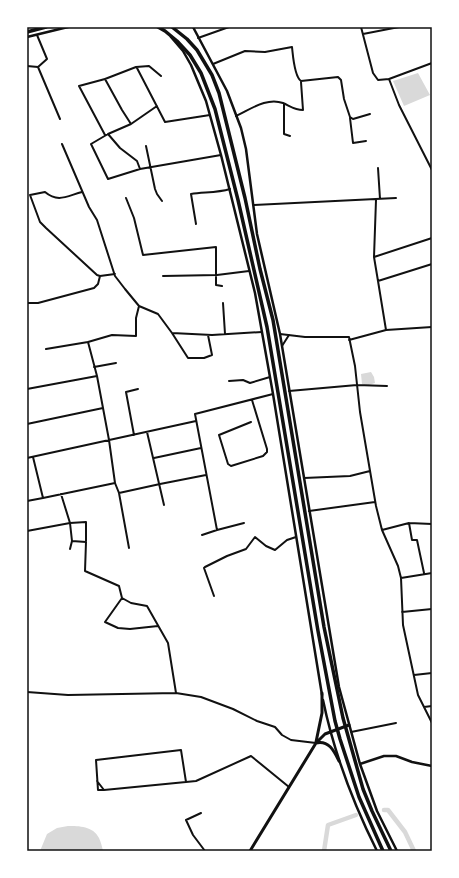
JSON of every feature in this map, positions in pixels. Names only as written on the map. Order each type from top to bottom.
[{"type":"highway","points":[[27,32],[46,27]]},
{"type":"highway","points":[[158,27],[177,41],[190,55],[201,73],[215,109],[238,200],[267,327],[335,721],[359,796],[383,851]]},
{"type":"highway","points":[[172,27],[187,39],[197,50],[212,75],[219,93],[273,320],[324,627],[342,718],[363,789],[391,851]]},
{"type":"main road","points":[[316,743],[322,712],[322,693]]},
{"type":"main road","points":[[250,851],[316,743],[325,734],[349,725]]},
{"type":"main road","points":[[316,743],[324,742],[327,744],[334,751],[339,761]]},
{"type":"street","points":[[27,37],[68,27]]},
{"type":"street","points":[[193,27],[232,102],[246,149],[252,205],[257,234],[280,334],[336,672],[360,764],[378,811],[397,851]]},
{"type":"street","points":[[198,38],[229,27]]},
{"type":"street","points":[[361,27],[373,73],[378,80],[389,79],[432,63]]},
{"type":"street","points":[[363,34],[399,27]]},
{"type":"street","points":[[165,31],[183,51],[191,65],[206,101],[221,155],[262,332],[322,693],[339,761],[353,799],[377,851]]},
{"type":"street","points":[[27,66],[38,67],[47,59],[37,35]]},
{"type":"street","points":[[213,64],[245,52],[265,52],[292,47],[296,73],[301,82],[303,110],[297,110],[284,104],[269,101],[236,116]]},
{"type":"street","points":[[140,169],[137,162],[107,135],[79,86],[105,79],[136,67],[149,66],[161,76]]},
{"type":"street","points":[[38,67],[60,119]]},
{"type":"street","points":[[136,67],[165,122],[210,115]]},
{"type":"street","points":[[301,82],[338,78],[341,80],[344,99],[350,118],[353,143],[366,141]]},
{"type":"street","points":[[105,79],[131,124]]},
{"type":"street","points":[[389,79],[399,105],[432,170]]},
{"type":"street","points":[[284,104],[284,134],[290,136]]},
{"type":"street","points":[[157,106],[131,124],[91,144],[108,179],[140,169],[221,155]]},
{"type":"street","points":[[350,118],[353,119],[370,114]]},
{"type":"street","points":[[62,144],[82,192],[97,220],[115,274],[125,289],[139,306],[158,314],[188,358],[204,358],[212,355],[208,335]]},
{"type":"street","points":[[146,146],[157,194],[162,200]]},
{"type":"street","points":[[378,168],[380,199]]},
{"type":"street","points":[[196,224],[191,194],[230,190]]},
{"type":"street","points":[[82,192],[60,199],[51,197],[45,192],[30,195],[40,222],[76,257],[100,276],[115,274]]},
{"type":"street","points":[[126,198],[134,218],[143,255],[216,247],[216,285],[222,286]]},
{"type":"street","points":[[252,205],[396,198]]},
{"type":"street","points":[[376,199],[374,257],[386,330]]},
{"type":"street","points":[[374,257],[432,238]]},
{"type":"street","points":[[378,281],[432,264]]},
{"type":"street","points":[[163,276],[217,275],[249,271]]},
{"type":"street","points":[[27,303],[38,303],[94,288],[98,284],[100,276]]},
{"type":"street","points":[[223,303],[225,334]]},
{"type":"street","points":[[46,349],[88,342],[112,335],[136,336],[136,318],[139,306]]},
{"type":"street","points":[[349,340],[386,330],[432,327]]},
{"type":"street","points":[[172,333],[208,335],[262,332]]},
{"type":"street","points":[[280,334],[305,337],[349,337],[355,366],[360,412],[375,502],[382,530],[402,578],[403,626],[418,695],[432,723]]},
{"type":"street","points":[[282,346],[289,335]]},
{"type":"street","points":[[88,342],[97,376],[109,440],[115,483],[119,494],[129,548]]},
{"type":"street","points":[[94,367],[116,363]]},
{"type":"street","points":[[27,389],[97,376]]},
{"type":"street","points":[[229,381],[243,380],[250,383],[270,378]]},
{"type":"street","points":[[289,391],[357,385],[387,386]]},
{"type":"street","points":[[134,435],[126,392],[138,389]]},
{"type":"street","points":[[217,530],[202,448],[194,414],[273,394]]},
{"type":"street","points":[[251,422],[218,435],[228,464],[231,466],[263,456],[267,452],[252,400]]},
{"type":"street","points":[[27,424],[103,408]]},
{"type":"street","points":[[27,458],[196,421]]},
{"type":"street","points":[[147,432],[164,505]]},
{"type":"street","points":[[154,458],[202,448]]},
{"type":"street","points":[[32,457],[42,498]]},
{"type":"street","points":[[304,478],[350,476],[370,471]]},
{"type":"street","points":[[119,494],[206,475]]},
{"type":"street","points":[[27,501],[115,483]]},
{"type":"street","points":[[61,494],[70,523],[72,541],[70,550]]},
{"type":"street","points":[[309,511],[375,502]]},
{"type":"street","points":[[27,531],[70,523],[86,522],[85,571],[119,586],[122,598],[131,603],[147,606],[168,643],[176,693]]},
{"type":"street","points":[[202,535],[244,523]]},
{"type":"street","points":[[382,530],[409,524],[432,524]]},
{"type":"street","points":[[409,524],[412,540],[417,540],[424,573]]},
{"type":"street","points":[[214,596],[205,573],[205,567],[227,556],[246,549],[254,537],[266,546],[275,550],[287,540],[296,537]]},
{"type":"street","points":[[72,541],[86,542]]},
{"type":"street","points":[[402,578],[432,572]]},
{"type":"street","points":[[122,598],[105,622],[118,628],[158,626]]},
{"type":"street","points":[[402,612],[432,609]]},
{"type":"street","points":[[414,675],[432,673]]},
{"type":"street","points":[[27,692],[68,695],[176,693],[201,697],[233,709],[257,722],[275,727],[282,735],[291,740],[316,743]]},
{"type":"street","points":[[424,707],[432,706]]},
{"type":"street","points":[[351,732],[396,723]]},
{"type":"street","points":[[186,782],[181,750],[96,760],[98,790],[104,790],[186,782],[196,781],[251,756],[289,787]]},
{"type":"street","points":[[360,764],[384,756],[396,756],[412,762],[432,766]]},
{"type":"street","points":[[97,781],[104,790]]},
{"type":"street","points":[[201,813],[186,820],[193,835],[205,851]]},
{"type":"shaded area","points":[[418,73],[430,95],[404,106],[393,81]]},
{"type":"shaded area","points":[[371,372],[375,383],[369,385],[362,384],[361,374]]},
{"type":"shaded area","points":[[77,826],[93,831],[99,838],[103,851],[40,851],[47,834],[57,828]]},
{"type":"waterway","points":[[384,810],[388,810],[405,832],[414,851]]},
{"type":"waterway","points":[[324,851],[328,825],[356,815]]}]
